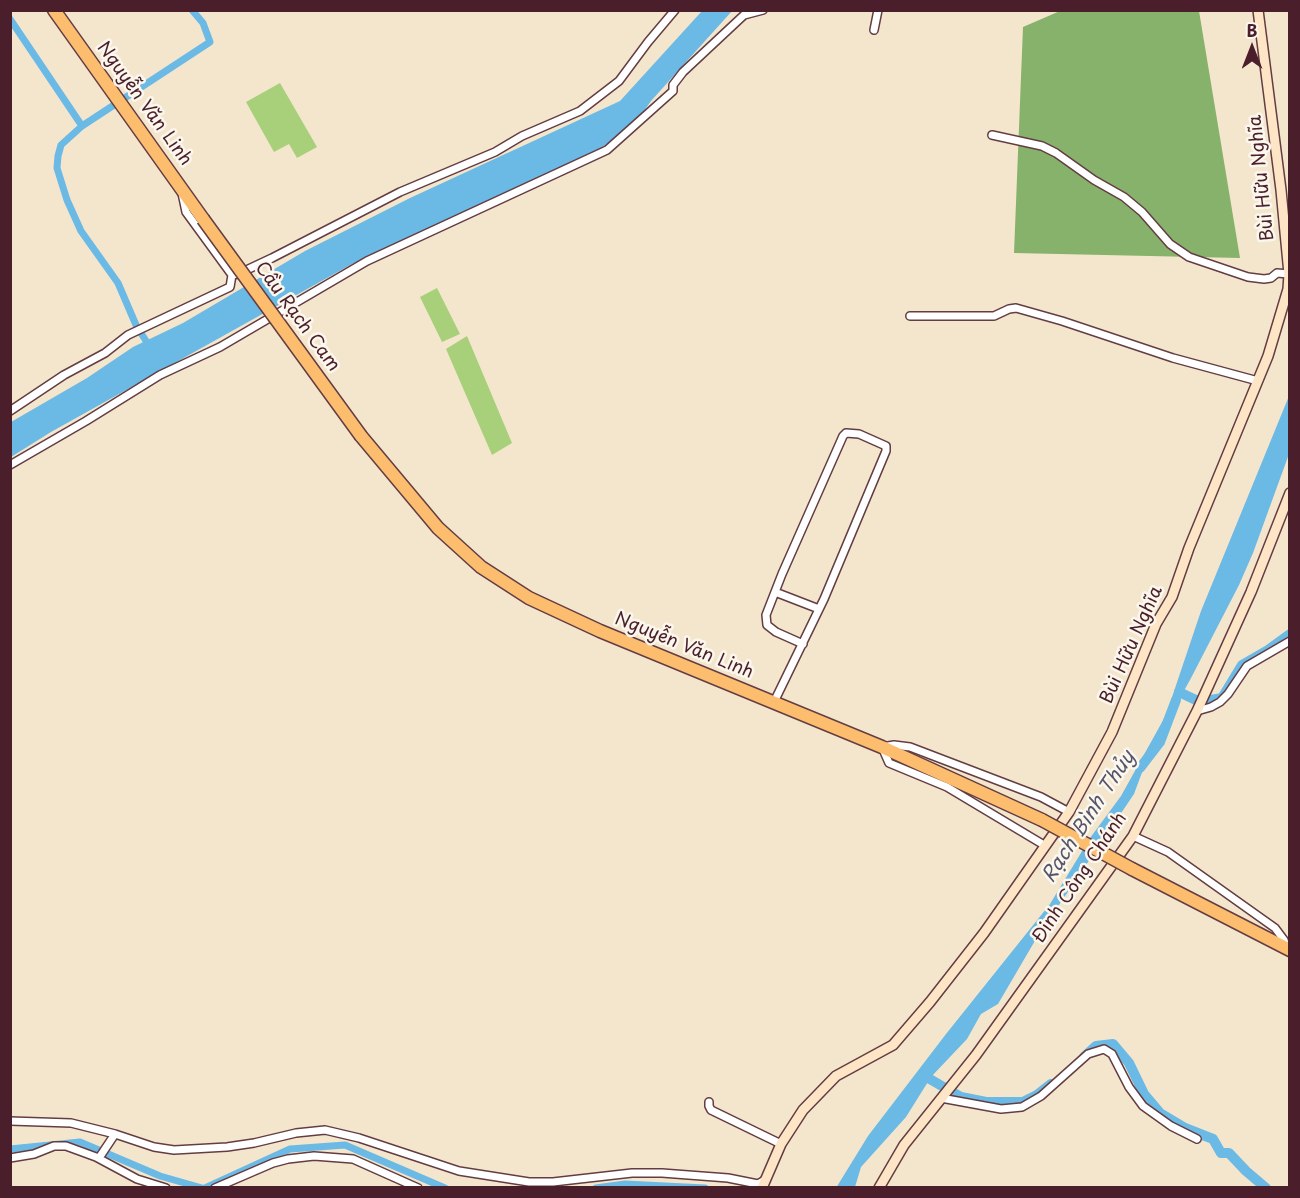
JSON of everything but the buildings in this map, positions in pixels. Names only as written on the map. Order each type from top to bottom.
[{"type":"highway","name":"Nguyễn Văn Linh","points":[[54,10],[203,219]]},
{"type":"highway","name":"Cầu Rạch Cam","points":[[203,219],[362,436]]},
{"type":"highway","name":"Nguyễn Văn Linh","points":[[362,436],[438,528],[481,567],[529,598],[600,630],[882,747],[1042,820],[1288,949]]},
{"type":"main road","name":"Bùi Hữu Nghĩa","points":[[763,1184],[781,1144],[803,1110],[836,1076],[893,1045],[974,947],[1069,812],[1112,732],[1156,624],[1172,597],[1189,548],[1258,381],[1282,314],[1289,274],[1281,190],[1258,10]]},
{"type":"main road","name":"Đinh Công Chánh","points":[[879,1188],[904,1145],[987,1040],[1133,836],[1200,704],[1251,592],[1290,493]]},
{"type":"street","points":[[232,275],[253,267],[410,188],[495,153],[522,136],[580,111],[620,81],[675,10]]},
{"type":"street","points":[[10,465],[160,375],[220,347],[367,261],[607,150],[673,91],[673,85],[683,72],[744,15],[763,10]]},
{"type":"street","points":[[874,30],[878,10]]},
{"type":"street","points":[[992,135],[1042,146],[1056,153],[1094,180],[1124,197],[1142,212],[1170,244],[1189,257],[1248,277],[1264,279],[1271,278],[1277,273],[1289,274]]},
{"type":"street","points":[[10,411],[36,396],[64,375],[105,353],[128,335],[226,289],[231,284],[232,275],[186,212],[182,187]]},
{"type":"street","points":[[910,316],[994,316],[1016,308],[1173,358],[1258,381]]},
{"type":"street","points":[[774,702],[819,609],[886,451],[886,446],[859,434],[846,433],[843,436],[766,615],[767,625],[776,632],[802,644]]},
{"type":"street","points":[[775,592],[819,609]]},
{"type":"street","points":[[1200,704],[1211,707],[1220,702],[1247,666],[1290,641]]},
{"type":"street","points":[[1044,845],[947,787],[889,763],[882,747],[894,745],[910,747],[1041,796],[1069,812]]},
{"type":"street","points":[[1133,836],[1168,852],[1275,928],[1288,949]]},
{"type":"street","points":[[942,1097],[1001,1108],[1022,1107],[1041,1096],[1088,1054],[1104,1049],[1112,1054],[1128,1087],[1143,1106],[1171,1126],[1197,1139]]},
{"type":"street","points":[[710,1102],[708,1106],[711,1110],[781,1144]]},
{"type":"street","points":[[10,1121],[71,1123],[154,1147],[183,1150],[245,1144],[296,1133],[326,1130],[359,1138],[459,1171],[518,1182],[541,1183],[602,1176],[662,1173],[694,1174],[763,1184]]},
{"type":"street","points":[[101,1156],[114,1137]]},
{"type":"street","points":[[10,1158],[62,1146],[101,1156],[137,1179],[166,1188]]},
{"type":"street","points":[[215,1188],[273,1163],[315,1156],[353,1159],[418,1188]]},
{"type":"green space","points":[[1060,11],[1199,11],[1240,258],[1014,253],[1023,27]]},
{"type":"green space","points":[[280,83],[317,147],[297,158],[289,144],[274,152],[246,102]]},
{"type":"green space","points":[[437,288],[460,334],[442,342],[420,297]]},
{"type":"green space","points":[[467,336],[512,443],[492,455],[446,349]]},
{"type":"water","points":[[702,11],[732,11],[651,101],[635,124],[601,148],[352,264],[51,432],[11,457],[11,422],[87,378],[133,347],[183,323],[305,251],[410,198],[620,101]]},
{"type":"water","name":"Rạch Bình Thủy","points":[[1289,396],[1289,454],[1253,553],[1190,680],[1150,751],[1134,794],[1036,939],[998,1004],[981,1014],[967,1039],[931,1077],[906,1117],[861,1167],[855,1187],[836,1188],[868,1136],[1050,904],[1090,838],[1121,796],[1166,715],[1201,611]]},
{"type":"waterway","points":[[151,349],[136,325],[118,283],[81,231],[67,200],[57,168],[58,156],[61,145],[82,126],[210,42],[203,23],[192,10]]},
{"type":"waterway","points":[[10,19],[82,126]]},
{"type":"waterway","points":[[1179,692],[1200,702],[1222,698],[1242,665],[1290,634]]},
{"type":"waterway","name":"Rạch Bình Thủy","points":[[1140,768],[1160,742],[1176,700]]},
{"type":"waterway","points":[[1084,1057],[1096,1046],[1113,1044],[1129,1063],[1144,1094],[1160,1113],[1185,1128],[1213,1139],[1221,1153],[1229,1153],[1266,1188]]},
{"type":"waterway","points":[[928,1078],[961,1097],[986,1102],[1023,1102],[1051,1084]]},
{"type":"waterway","points":[[10,1149],[80,1142],[160,1176],[202,1188]]},
{"type":"waterway","points":[[205,1188],[290,1149],[345,1145],[445,1188]]},
{"type":"waterway","points":[[596,1188],[625,1184],[705,1188]]}]
